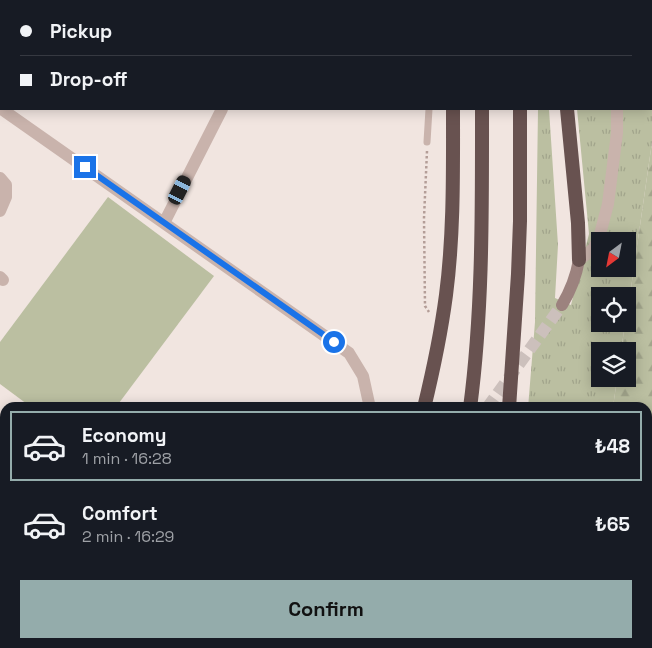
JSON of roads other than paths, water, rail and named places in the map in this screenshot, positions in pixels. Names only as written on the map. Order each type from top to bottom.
[{"type":"highway","points":[[425,402],[446,296],[451,232],[453,110]]},
{"type":"highway","points":[[471,402],[476,354],[480,284],[482,110]]},
{"type":"highway","points":[[508,402],[518,274],[520,110]]},
{"type":"highway","points":[[567,110],[578,223],[579,260]]},
{"type":"main road","points":[[562,305],[570,291],[579,260]]},
{"type":"street","points":[[3,110],[349,353],[363,376],[369,402]]},
{"type":"street","points":[[164,223],[221,110]]},
{"type":"street","points":[[579,260],[592,249],[599,238],[608,204],[617,133],[617,110]]},
{"type":"street","points":[[0,178],[6,185],[6,197],[0,211]]},
{"type":"lane","points":[[427,142],[429,110]]},
{"type":"tunnel","points":[[491,402],[562,305]]}]
